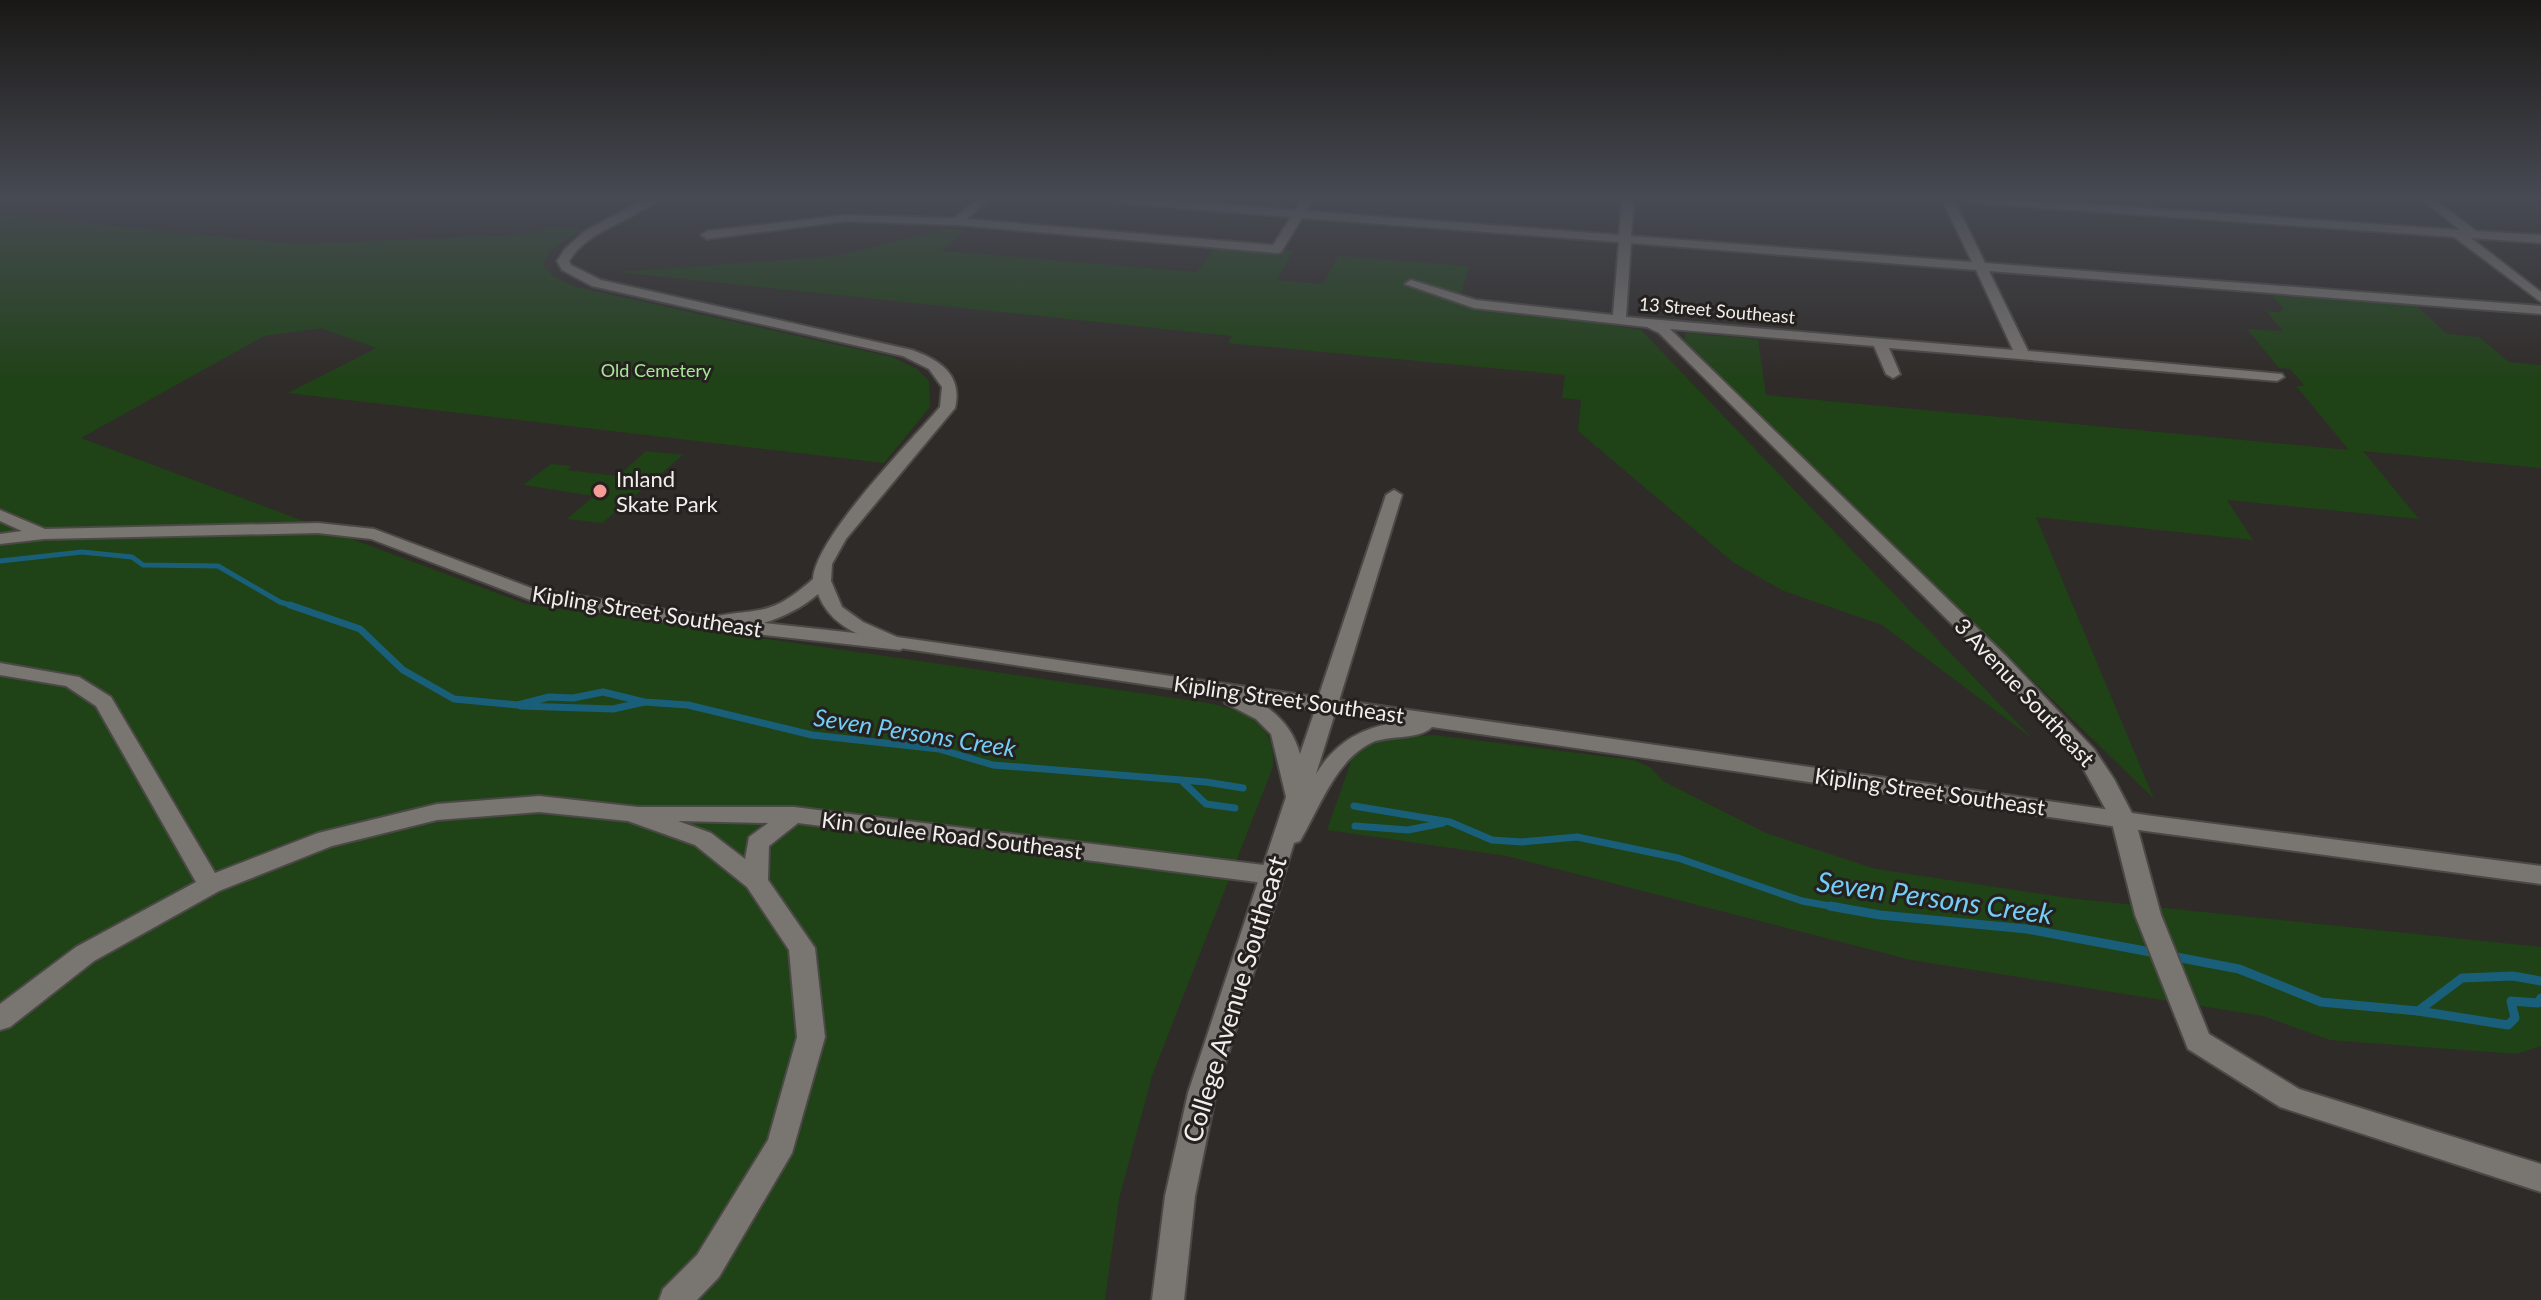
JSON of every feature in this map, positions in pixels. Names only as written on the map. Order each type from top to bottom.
[{"type":"street","points":[[563,261],[566,267],[597,283],[879,347],[935,363],[952,388],[952,397],[934,427],[838,537],[823,564],[822,581],[828,600],[843,618],[893,642],[923,646]]},
{"type":"street","points":[[1619,320],[1623,261]]},
{"type":"street","points":[[1897,261],[2541,310]]},
{"type":"street","points":[[1977,261],[2023,355]]},
{"type":"street","points":[[2493,261],[2541,298]]},
{"type":"street","name":"13 Street Southeast","points":[[1411,284],[1474,304],[1619,320],[2277,377]]},
{"type":"street","name":"3 Avenue Southeast","points":[[1649,322],[1664,330],[1999,660],[2086,754],[2103,779],[2123,819],[2148,915],[2198,1041],[2290,1098],[2541,1178]]},
{"type":"street","points":[[1880,343],[1893,374]]},
{"type":"street","name":"College Avenue Southeast","points":[[1168,1300],[1173,1230],[1186,1154],[1202,1093],[1394,495]]},
{"type":"street","points":[[4,521],[44,534]]},
{"type":"street","name":"Kipling Street Southeast","points":[[0,539],[44,534],[352,529],[374,534],[530,594],[711,623],[923,646],[2123,819],[2541,875]]},
{"type":"street","points":[[711,623],[767,619],[778,615],[800,602],[822,581]]},
{"type":"street","points":[[0,669],[72,681],[104,702],[210,885]]},
{"type":"street","points":[[1194,685],[1268,715],[1288,745],[1294,805]]},
{"type":"street","points":[[1275,865],[1329,772],[1352,742],[1395,728],[1426,725],[1490,728]]},
{"type":"street","points":[[0,1019],[85,954],[210,885],[326,839],[437,812],[539,804],[630,813],[703,839],[756,881],[802,948],[811,1037],[782,1144],[708,1266],[675,1300]]},
{"type":"street","name":"Kin Coulee Road Southeast","points":[[630,813],[794,815],[1275,865]]},
{"type":"street","points":[[756,881],[757,843],[794,815]]},
{"type":"green space","name":"Old Cemetery","points":[[0,261],[545,261],[543,264],[553,276],[572,286],[892,357],[917,369],[929,381],[930,407],[884,463],[288,393],[376,348],[321,328],[264,336],[81,438],[526,604],[1209,703],[1256,722],[1269,740],[1273,767],[1152,1076],[1119,1199],[1105,1300],[0,1300]]},
{"type":"green space","points":[[773,261],[1059,261],[1197,272],[1205,261],[1288,261],[1277,280],[1323,284],[1336,261],[1399,261],[1469,266],[1459,301],[1641,330],[2032,738],[1882,625],[1784,591],[1734,563],[1578,431],[1581,400],[1562,398],[1565,375],[1228,343],[1232,336],[617,272]]},
{"type":"green space","points":[[2271,295],[2417,306],[2447,334],[2479,337],[2509,362],[2541,365],[2541,468],[2363,451],[2419,519],[2227,500],[2253,540],[2036,517],[2154,799],[1685,341],[1685,333],[1758,339],[1766,395],[2349,450],[2296,386],[2305,386],[2290,369],[2279,368],[2247,329],[2283,331],[2266,311],[2280,312],[2283,308]]},
{"type":"green space","name":"Inland Skate Park","points":[[646,451],[683,455],[602,523],[567,519],[594,496],[523,485],[551,464],[571,466],[567,470],[618,476]]},
{"type":"green space","points":[[1434,735],[1633,760],[1650,767],[1663,781],[1766,833],[1876,869],[2068,898],[2541,947],[2541,1046],[2516,1054],[2330,1040],[2263,1016],[1911,960],[1507,856],[1327,830],[1354,753],[1392,739]]},
{"type":"waterway","name":"Seven Persons Creek","points":[[0,561],[82,552],[132,557],[143,565],[218,566],[280,602],[294,606]]},
{"type":"waterway","name":"Seven Persons Creek","points":[[290,605],[294,606]]},
{"type":"waterway","name":"Seven Persons Creek","points":[[294,606],[360,629],[403,670],[454,699],[518,705],[549,697],[573,698],[603,692],[644,702]]},
{"type":"waterway","name":"Seven Persons Creek","points":[[521,706],[613,709],[644,702]]},
{"type":"waterway","name":"Seven Persons Creek","points":[[644,702],[688,705],[812,735],[939,749],[993,765],[1206,782],[1243,788]]},
{"type":"waterway","name":"Seven Persons Creek","points":[[1183,782],[1206,804],[1235,808]]},
{"type":"waterway","name":"Seven Persons Creek","points":[[1354,806],[1450,822],[1492,840],[1522,842],[1577,837],[1678,858],[1802,901],[1841,908]]},
{"type":"waterway","name":"Seven Persons Creek","points":[[1355,826],[1408,830],[1443,823]]},
{"type":"waterway","name":"Seven Persons Creek","points":[[1830,906],[1880,915],[2027,929],[2156,953]]},
{"type":"waterway","name":"Seven Persons Creek","points":[[2171,956],[2239,969],[2321,1002],[2418,1011]]},
{"type":"waterway","name":"Seven Persons Creek","points":[[2418,1011],[2462,978],[2513,976],[2541,981]]},
{"type":"waterway","name":"Seven Persons Creek","points":[[2418,1011],[2508,1025],[2515,1018],[2511,1001],[2538,1003],[2541,998]]},
{"type":"place","name":"Inland Skate Park","points":[[600,491]]}]
